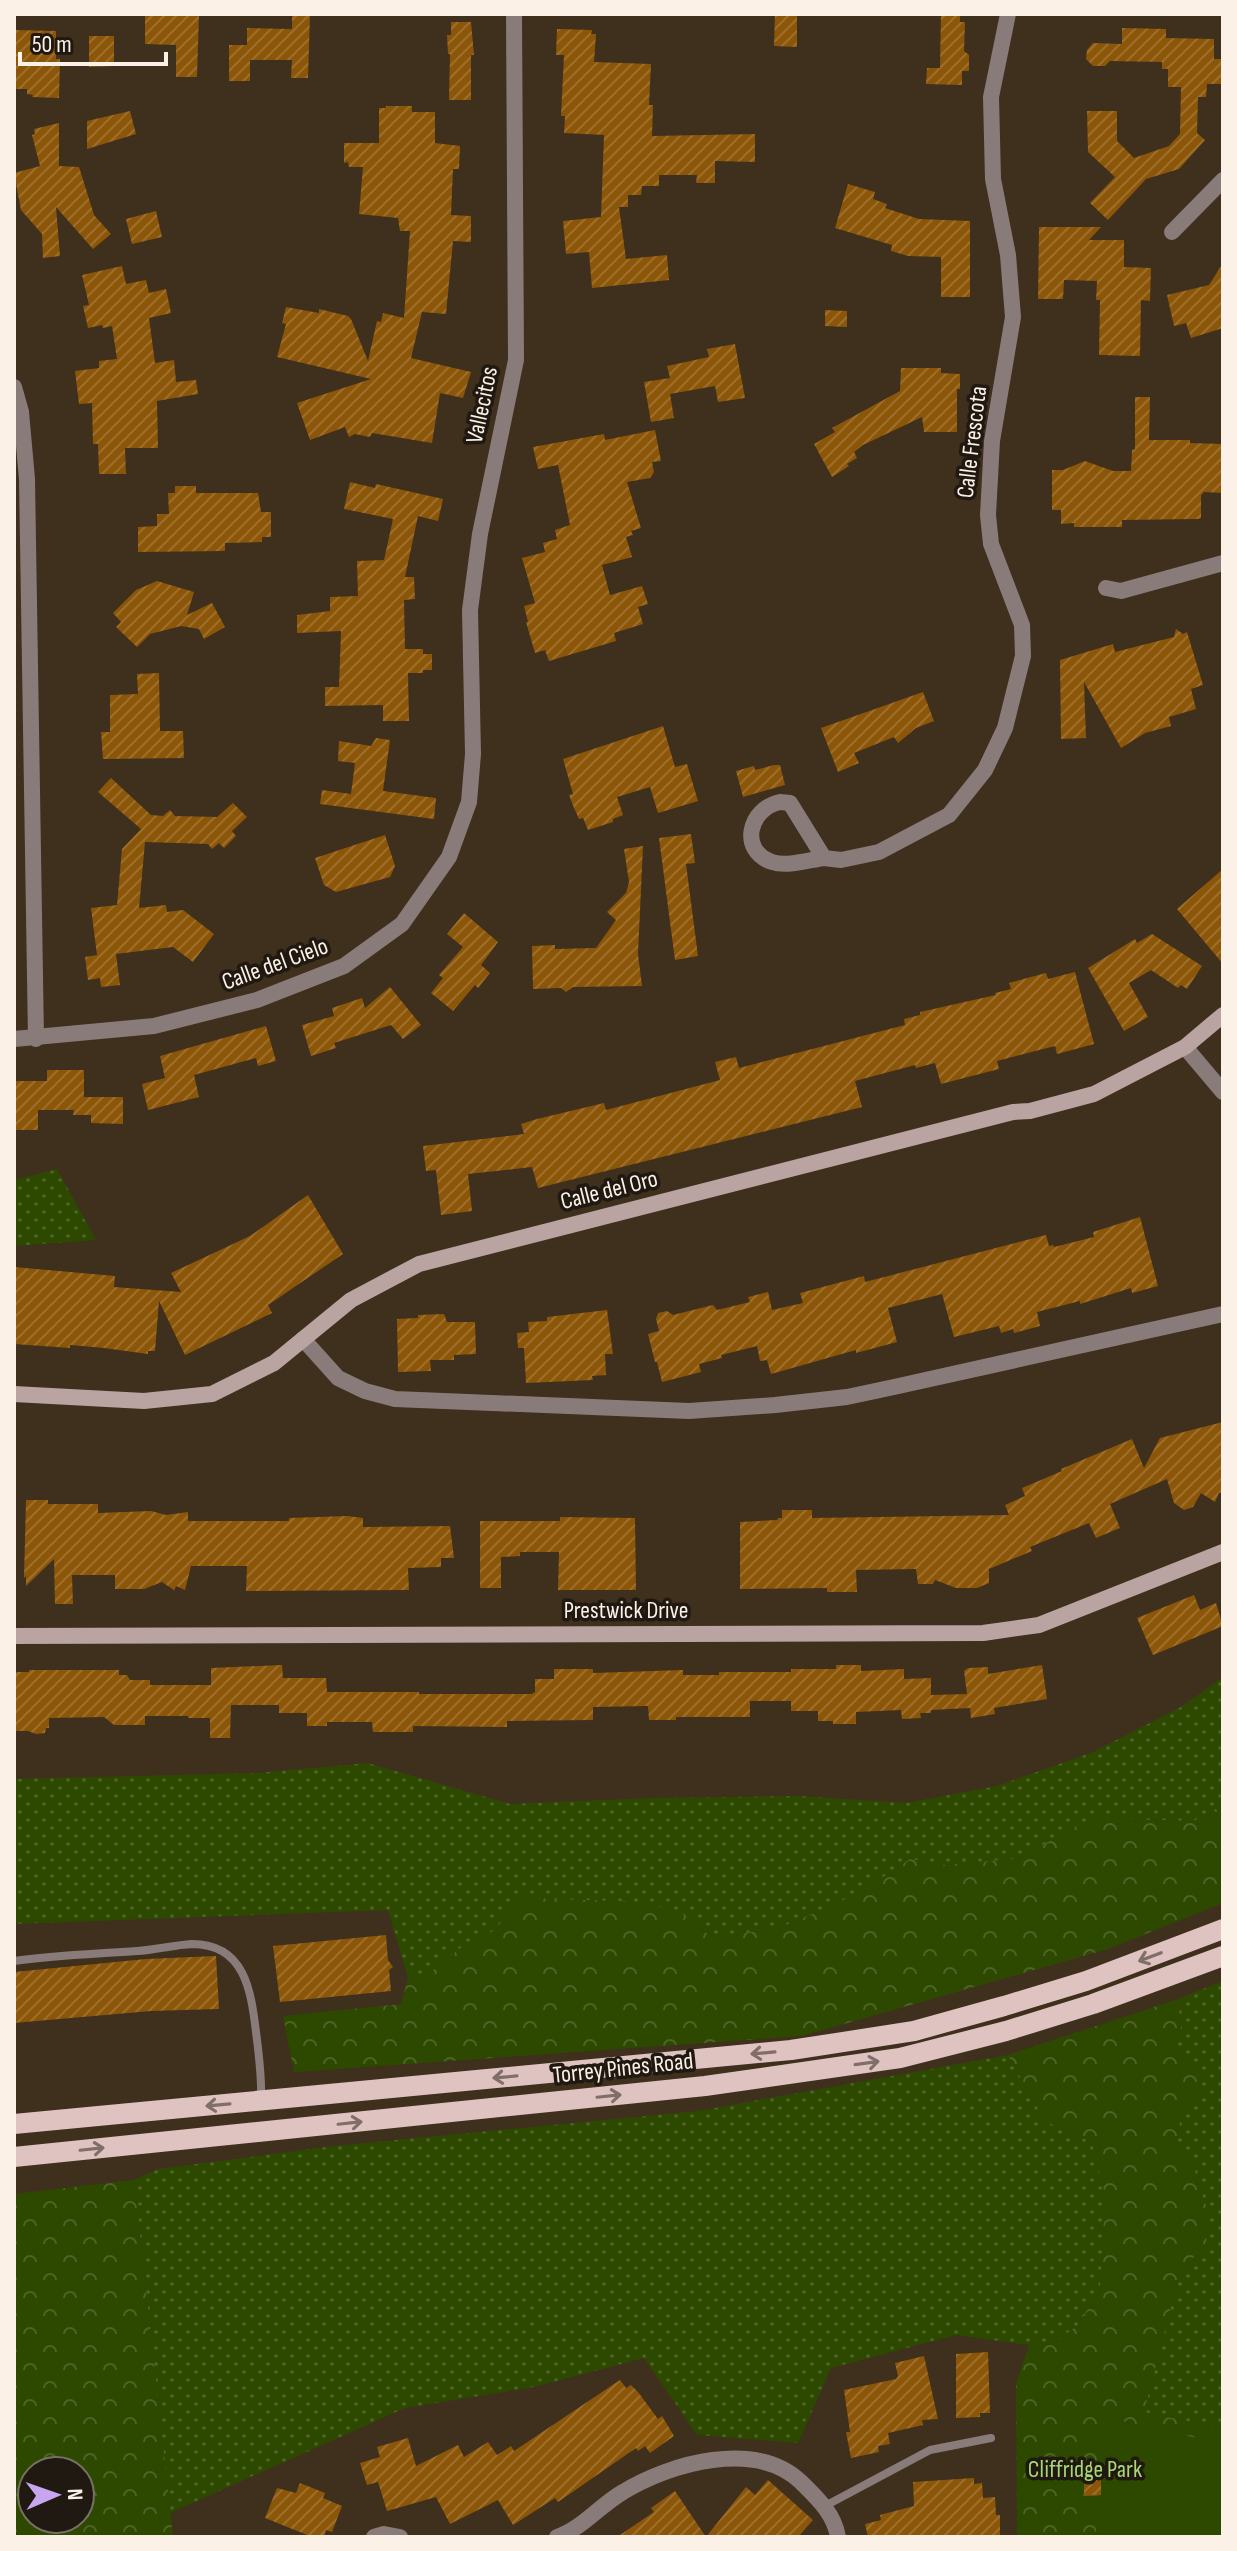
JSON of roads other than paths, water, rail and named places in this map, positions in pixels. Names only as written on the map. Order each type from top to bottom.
[{"type":"main road","name":"Torrey Pines Road","points":[[14,2124],[791,2050],[914,2031],[1086,1981],[1223,1929]]},
{"type":"main road","name":"Torrey Pines Road","points":[[14,2157],[705,2086],[900,2058],[1006,2031],[1093,2004],[1223,1956]]},
{"type":"street","name":"Vallecitos","points":[[469,802],[473,754],[470,610],[480,534],[516,360],[514,14]]},
{"type":"street","name":"Calle Frescota","points":[[824,858],[790,803],[771,804],[755,818],[751,838],[762,856],[781,864],[824,858],[841,860],[879,852],[949,815],[985,770],[1005,728],[1023,656],[1022,625],[991,544],[988,515],[992,441],[1013,317],[1008,255],[993,179],[991,97],[1008,14]]},
{"type":"street","points":[[1172,232],[1223,180]]},
{"type":"street","points":[[14,387],[21,412],[27,479],[36,1039]]},
{"type":"street","points":[[1106,588],[1121,591],[1223,563]]},
{"type":"street","name":"Calle del Cielo","points":[[14,1039],[154,1026],[257,1000],[344,966],[402,924],[449,857],[469,802]]},
{"type":"street","name":"Calle del Oro","points":[[14,1394],[144,1401],[212,1394],[274,1363],[351,1300],[419,1264],[998,1115],[1030,1111],[1094,1094],[1185,1047],[1223,1015]]},
{"type":"street","points":[[1185,1047],[1223,1092]]},
{"type":"street","points":[[303,1339],[338,1378],[365,1391],[395,1399],[689,1411],[847,1397],[1223,1314]]},
{"type":"street","name":"Prestwick Drive","points":[[14,1636],[983,1633],[1039,1625],[1223,1552]]},
{"type":"street","points":[[557,2537],[572,2532],[623,2492],[687,2463],[750,2458],[792,2474],[825,2506],[837,2528],[838,2537]]},
{"type":"street","points":[[374,2537],[384,2534],[400,2537]]},
{"type":"lane","points":[[14,1961],[161,1950],[193,1944],[221,1951],[236,1962],[245,1976],[251,1995],[262,2076],[261,2101]]},
{"type":"lane","points":[[825,2506],[930,2450],[991,2438]]},
{"type":"park label","name":"Cliffridge Park","points":[[1085,2469]]}]
